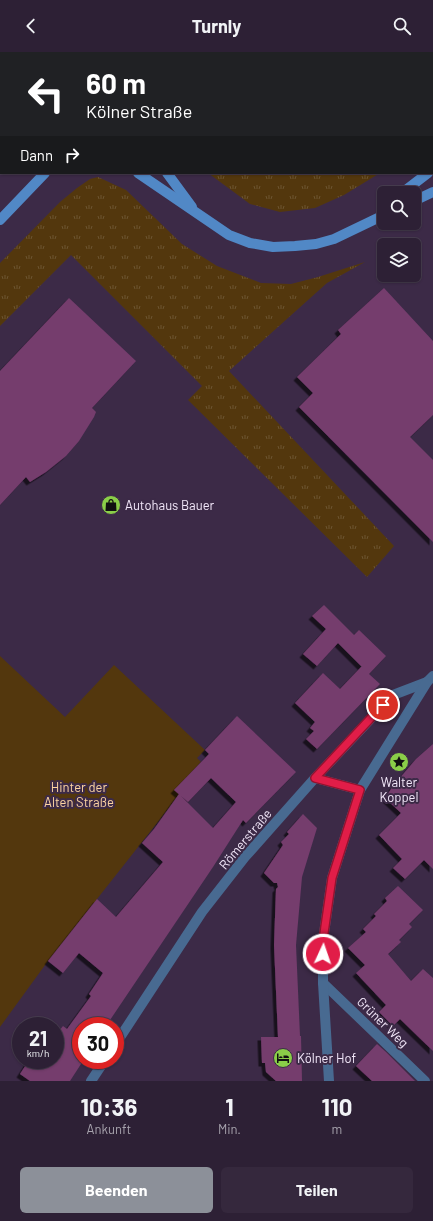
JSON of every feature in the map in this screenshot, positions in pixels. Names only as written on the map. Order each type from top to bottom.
[{"type":"main road","points":[[0,220],[44,174]]},
{"type":"main road","points":[[139,174],[229,235],[250,243],[273,247],[316,244],[334,239],[377,218]]},
{"type":"main road","points":[[168,174],[196,213]]},
{"type":"main road","points":[[411,186],[427,174]]},
{"type":"main road","points":[[421,198],[433,192]]},
{"type":"main road","points":[[356,228],[377,212]]},
{"type":"street","name":"Römerstraße","points":[[124,1031],[202,912],[245,857],[315,778],[393,694],[430,679]]},
{"type":"street","points":[[329,1081],[323,983],[323,940],[332,878],[360,790],[430,679]]},
{"type":"street","points":[[315,778],[360,790]]},
{"type":"street","name":"Grüner Weg","points":[[323,983],[425,1081]]},
{"type":"street","points":[[91,1081],[99,1069]]},
{"type":"green space","points":[[209,174],[378,174],[344,195],[315,208],[280,212],[250,204]]},
{"type":"green space","points":[[98,177],[126,190],[182,244],[217,266],[261,283],[291,284],[365,262],[327,283],[229,371],[394,546],[367,577],[188,400],[202,386],[71,255],[0,326],[0,263],[60,202],[90,179]]},
{"type":"green space","name":"Hinter der Alten Straße","points":[[0,656],[65,717],[114,665],[205,750],[197,758],[201,762],[175,790],[179,794],[48,961],[0,1027]]},
{"type":"building","points":[[384,288],[433,341],[433,415],[410,437],[433,460],[433,542],[299,407],[313,393],[297,377],[341,334],[338,330]]},
{"type":"building","points":[[69,298],[136,361],[92,408],[96,412],[94,417],[79,441],[66,456],[46,472],[30,482],[26,477],[0,505],[0,371]]},
{"type":"building","points":[[324,605],[354,635],[359,630],[386,656],[369,674],[380,684],[317,749],[306,739],[314,731],[310,728],[315,722],[295,703],[323,673],[340,689],[362,667],[338,643],[317,666],[303,654],[326,629],[312,616]]},
{"type":"building","points":[[237,716],[296,772],[246,823],[243,820],[112,1017],[76,1017],[91,996],[89,994],[103,973],[79,953],[63,973],[48,961],[97,899],[116,917],[163,862],[142,843],[179,794],[174,790],[209,754],[205,750]],"holes":[[[211,778],[236,802],[213,828],[181,796],[188,802]]]},
{"type":"building","points":[[433,744],[433,869],[424,860],[405,879],[393,868],[402,859],[379,835],[401,813],[385,798],[393,786],[416,759]]},
{"type":"building","points":[[303,814],[317,828],[302,877],[296,945],[302,1081],[276,1081],[266,1072],[265,1063],[262,1063],[261,1037],[278,1037],[274,945],[276,889],[278,887],[277,883],[274,883],[264,873],[283,845],[281,842],[289,834],[287,832]]},
{"type":"building","points":[[398,886],[423,910],[409,924],[412,927],[399,940],[401,942],[388,954],[411,981],[423,969],[433,978],[433,1051],[400,1019],[393,1026],[379,1012],[386,1005],[356,973],[365,965],[348,948],[366,932],[363,929],[376,916],[374,914],[387,901],[385,898]]},
{"type":"building","points":[[72,1022],[72,1069],[78,1069],[70,1081],[30,1081],[20,1074],[23,1069],[64,1069],[64,1027],[67,1029]]},
{"type":"building","points":[[377,1044],[415,1081],[372,1081],[356,1066]]},
{"type":"place","name":"Autohaus Bauer","points":[[111,505]]},
{"type":"place","name":"Walter Koppel","points":[[399,762]]},
{"type":"place","name":"Kölner Hof","points":[[283,1058]]},
{"type":"route","points":[[323,954],[323,940],[332,878],[360,790],[315,778],[383,705]]}]
